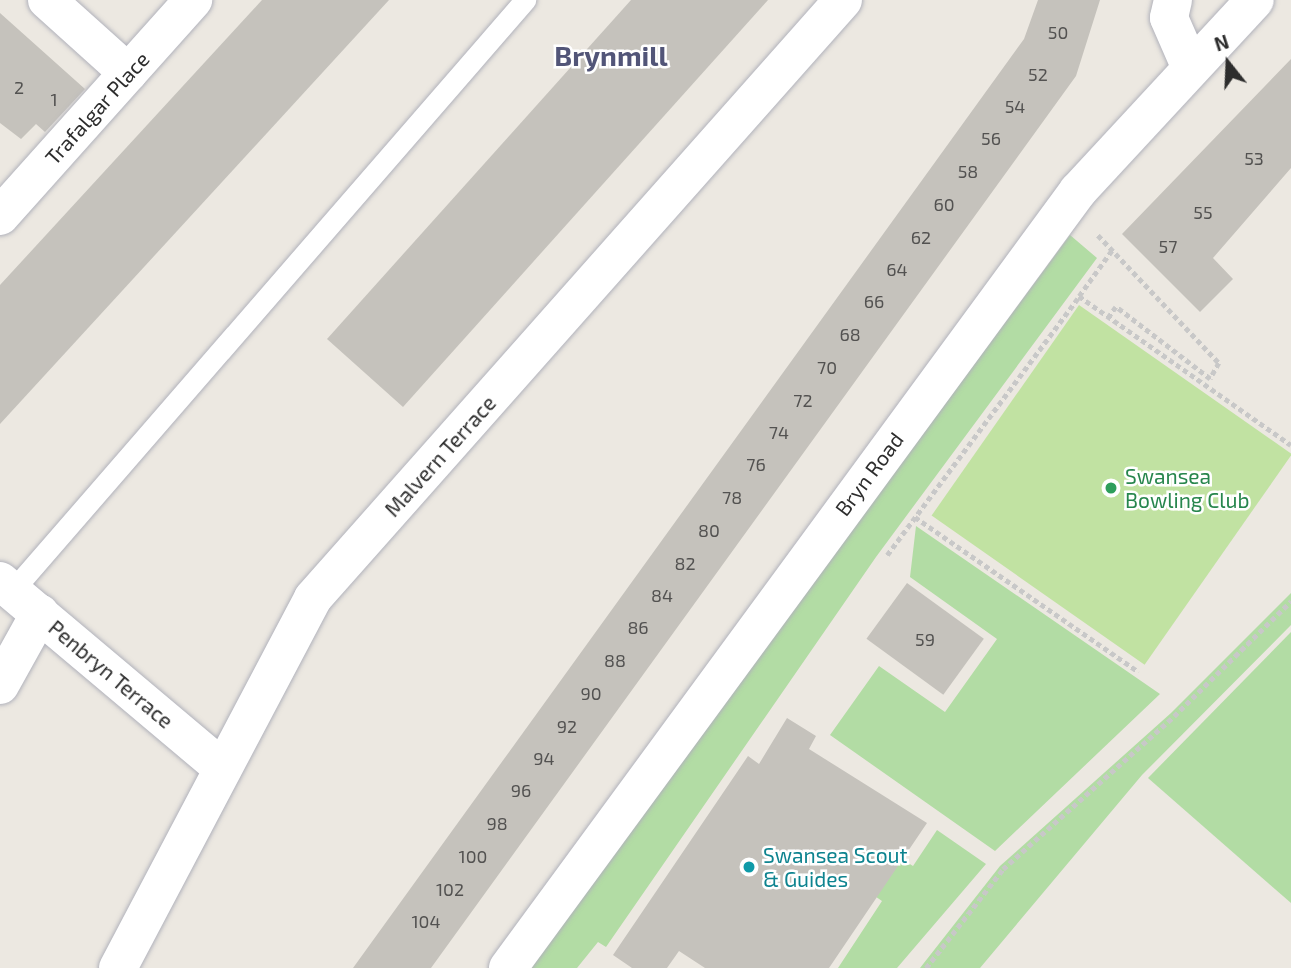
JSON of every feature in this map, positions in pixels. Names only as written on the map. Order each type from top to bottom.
[{"type":"street","points":[[47,0],[128,73]]},
{"type":"street","name":"Trafalgar Place","points":[[0,216],[193,0]]},
{"type":"street","name":"Malvern Terrace","points":[[118,968],[313,598],[843,0]]},
{"type":"street","points":[[1173,0],[1168,18],[1190,66]]},
{"type":"street","name":"Bryn Road","points":[[508,968],[1069,205],[1190,66],[1255,0]]},
{"type":"street","points":[[0,685],[17,595]]},
{"type":"street","name":"Penbryn Terrace","points":[[17,595],[222,768]]},
{"type":"lane","points":[[17,595],[525,0]]},
{"type":"path","points":[[1069,205],[1219,363],[1210,379],[1116,307],[1109,317]]},
{"type":"path","points":[[887,555],[1112,250]]},
{"type":"path","points":[[1079,296],[1291,445]]},
{"type":"path","points":[[915,517],[1139,672]]},
{"type":"path","points":[[926,968],[1003,869],[1174,716],[1291,601]]},
{"type":"green space","points":[[1070,235],[1097,258],[876,557],[606,947],[598,942],[577,968],[527,968]]},
{"type":"green space","name":"Swansea Bowling Club","points":[[1079,305],[1291,453],[1145,665],[932,516]]},
{"type":"green space","points":[[916,526],[1160,694],[995,851],[830,735],[879,666],[945,712],[997,639],[910,577]]},
{"type":"green space","points":[[1291,593],[1291,625],[1142,775],[980,968],[920,968],[1000,866],[1171,713]]},
{"type":"green space","points":[[1291,632],[1291,903],[1148,778]]},
{"type":"green space","points":[[806,799],[913,866],[937,830],[986,864],[897,968],[838,968],[882,901],[782,832]]},
{"type":"building","points":[[262,0],[389,0],[0,424],[0,285]]},
{"type":"building","points":[[631,0],[768,0],[403,407],[327,339]]},
{"type":"building","points":[[1038,0],[1100,0],[1076,76],[431,968],[353,968],[1024,39]]},
{"type":"building","points":[[0,13],[85,89],[45,132],[36,124],[21,139],[0,123]]},
{"type":"building","points":[[1291,59],[1291,168],[1213,258],[1233,279],[1200,312],[1122,234]]},
{"type":"building","points":[[907,583],[984,639],[943,695],[866,639]]},
{"type":"building","name":"Swansea Scout & Guides","points":[[787,718],[816,736],[809,749],[927,823],[829,968],[705,968],[679,951],[667,968],[632,968],[613,955],[748,756],[759,764]]},
{"type":"place","name":"Swansea Bowling Club","points":[[1111,488]]},
{"type":"place","name":"Swansea Scout & Guides","points":[[749,867]]},
{"type":"district","name":"Brynmill","points":[[611,55]]}]
